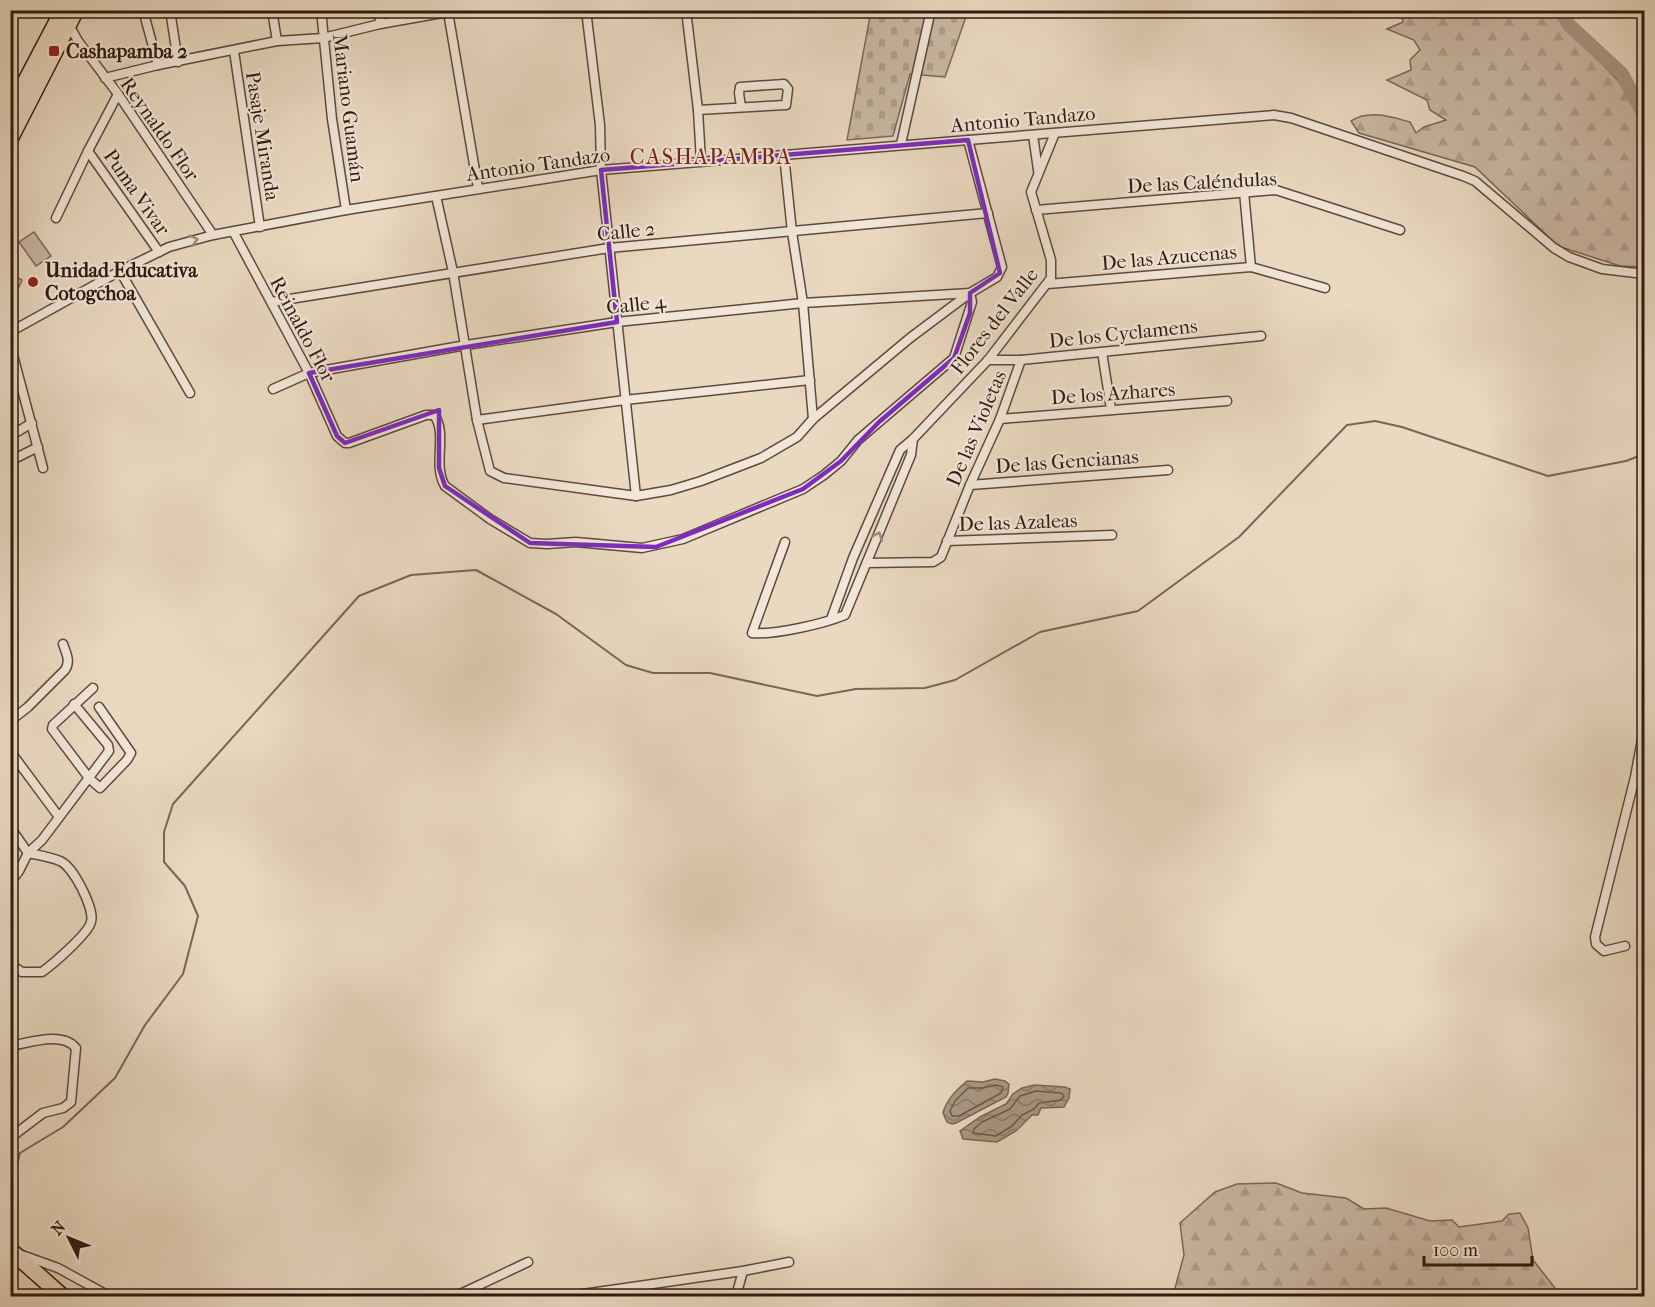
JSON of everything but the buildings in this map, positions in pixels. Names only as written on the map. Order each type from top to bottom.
[{"type":"highway","points":[[10,111],[66,14]]},
{"type":"highway","points":[[10,138],[66,14]]},
{"type":"highway","points":[[10,1250],[62,1296]]},
{"type":"street","points":[[143,10],[158,65]]},
{"type":"street","points":[[170,10],[178,62]]},
{"type":"street","points":[[272,10],[277,41]]},
{"type":"street","name":"Mariano Guamán","points":[[321,10],[332,119],[346,210]]},
{"type":"street","points":[[379,10],[380,24]]},
{"type":"street","points":[[105,78],[277,41],[323,38],[380,24],[459,10]]},
{"type":"street","points":[[586,10],[600,125],[601,170],[636,496]]},
{"type":"street","points":[[686,10],[698,110],[701,161]]},
{"type":"street","points":[[901,144],[931,10]]},
{"type":"street","points":[[448,12],[478,188]]},
{"type":"street","name":"Reynaldo Flor","points":[[66,14],[78,41],[118,94],[213,235]]},
{"type":"street","name":"Pasaje Miranda","points":[[234,51],[260,226]]},
{"type":"street","points":[[698,110],[786,105],[788,89],[783,84],[740,87],[741,107]]},
{"type":"street","points":[[56,218],[118,94]]},
{"type":"street","name":"Antonio Tandazo","points":[[10,332],[120,270],[169,247],[213,235],[346,210],[601,170],[1274,115],[1291,118],[1475,181],[1569,258],[1602,269],[1644,274]]},
{"type":"street","name":"Flores del Valle","points":[[831,619],[900,450],[988,360],[1048,284],[1052,272],[1051,260],[1031,192],[1055,133]]},
{"type":"street","name":"Flores del Valle","points":[[1033,135],[1038,171]]},
{"type":"street","points":[[436,196],[453,272],[477,420],[488,467],[495,475],[504,478],[636,496],[671,490],[701,481],[761,458],[797,437],[813,418],[910,338],[970,293],[997,277],[1002,267],[968,140]]},
{"type":"street","name":"Puma Vivar","points":[[88,151],[159,252]]},
{"type":"street","points":[[784,155],[792,232],[803,303],[813,418]]},
{"type":"street","name":"De las Caléndulas","points":[[1036,210],[1279,190],[1400,230]]},
{"type":"street","points":[[1244,192],[1251,267]]},
{"type":"street","name":"Calle 2","points":[[271,302],[609,248],[988,213]]},
{"type":"street","name":"Reinaldo Flor","points":[[234,232],[309,373],[341,441],[349,443],[426,415],[434,415],[439,422],[440,479],[450,491],[530,543],[576,542],[626,548],[656,546],[683,539],[803,489],[824,476],[841,461],[858,440],[954,358],[970,313],[972,302],[970,293]]},
{"type":"street","name":"De las Azucenas","points":[[1048,284],[1251,267],[1325,288]]},
{"type":"street","points":[[120,270],[190,393]]},
{"type":"street","name":"Calle 4","points":[[273,389],[309,373],[466,345],[617,322],[803,303],[970,293]]},
{"type":"street","name":"De los Cyclamens","points":[[988,360],[1021,360],[1261,336]]},
{"type":"street","points":[[10,344],[43,468]]},
{"type":"street","points":[[1102,352],[1111,409]]},
{"type":"street","name":"De las Violetas","points":[[947,541],[1000,419],[1021,360]]},
{"type":"street","points":[[477,420],[625,400],[810,380]]},
{"type":"street","name":"De los Azhares","points":[[1000,419],[1227,401]]},
{"type":"street","points":[[10,435],[32,423]]},
{"type":"street","name":"Flores del Valle","points":[[784,542],[752,633],[761,634],[846,614],[911,454],[913,439]]},
{"type":"street","points":[[10,461],[38,447]]},
{"type":"street","name":"De las Gencianas","points":[[970,485],[1168,470]]},
{"type":"street","name":"De las Azaleas","points":[[867,563],[936,562],[941,557],[947,541],[1112,535]]},
{"type":"street","points":[[10,721],[28,707],[68,667],[68,657],[63,644]]},
{"type":"street","points":[[93,688],[74,704],[53,725],[52,729],[100,788],[128,760],[131,753],[99,707]]},
{"type":"street","points":[[10,883],[20,871],[28,853],[42,840],[109,751],[110,746],[74,704]]},
{"type":"street","points":[[1626,946],[1604,951],[1596,944],[1595,937],[1635,777],[1644,729]]},
{"type":"street","points":[[10,751],[59,817]]},
{"type":"street","points":[[10,827],[28,853],[61,861],[75,875],[91,910],[92,922],[71,947],[42,972],[22,972],[14,967]]},
{"type":"street","points":[[10,1046],[64,1040],[76,1048],[72,1098],[69,1105],[43,1113],[10,1138]]},
{"type":"street","points":[[10,1250],[58,1268],[109,1296]]},
{"type":"street","points":[[456,1296],[528,1262]]},
{"type":"street","points":[[576,1295],[743,1271],[789,1262]]},
{"type":"street","points":[[736,1296],[743,1271]]},
{"type":"street","points":[[639,1296],[643,1286]]},
{"type":"street","points":[[643,1286],[645,1296]]},
{"type":"highlighted area","points":[[968,140],[1000,273],[970,293],[970,313],[954,358],[879,422],[841,461],[803,489],[656,547],[530,543],[445,486],[439,468],[439,410],[345,443],[337,436],[309,373],[617,322],[601,170]]},
{"type":"green space","points":[[871,11],[968,11],[945,77],[910,74],[893,136],[847,140]]},
{"type":"green space","points":[[1401,11],[1552,11],[1644,108],[1644,267],[1620,266],[1558,246],[1475,167],[1359,133],[1351,121],[1365,115],[1380,115],[1410,122],[1416,133],[1424,127],[1446,120],[1430,110],[1427,100],[1387,80],[1411,70],[1410,60],[1420,50],[1414,40],[1387,29],[1403,22]]},
{"type":"green space","points":[[34,232],[51,256],[36,266],[19,242]]},
{"type":"green space","points":[[11,274],[22,280],[14,297],[11,295]]},
{"type":"green space","points":[[1276,1183],[1302,1193],[1346,1198],[1364,1209],[1386,1208],[1430,1221],[1452,1220],[1459,1227],[1502,1221],[1509,1214],[1520,1213],[1528,1228],[1533,1260],[1555,1288],[1556,1296],[1176,1296],[1175,1288],[1184,1255],[1180,1223],[1215,1192],[1237,1184]]},
{"type":"water","points":[[995,1079],[1009,1084],[1006,1097],[956,1123],[947,1122],[943,1113],[944,1108],[963,1084],[967,1081],[983,1082]]},
{"type":"water","points":[[1035,1085],[1070,1089],[1069,1098],[1064,1107],[1041,1108],[1038,1115],[1032,1115],[1016,1131],[997,1142],[963,1139],[960,1131],[980,1117],[1006,1104],[1013,1094],[1022,1088]]},
{"type":"waterway","points":[[1560,10],[1569,25],[1622,74],[1644,115]]},
{"type":"waterway","points":[[855,689],[925,688],[955,680],[1040,632],[1138,611],[1239,537],[1347,425],[1375,421],[1402,427],[1548,476],[1626,461],[1644,454]]},
{"type":"waterway","points":[[10,1191],[20,1153],[63,1127],[115,1078],[145,1025],[183,974],[198,916],[185,886],[164,862],[164,832],[173,804],[359,596],[411,575],[476,570],[556,614],[626,665],[653,673],[710,673],[817,696],[856,689]]},
{"type":"place","name":"Cashapamba 2","points":[[54,51]]},
{"type":"place","name":"Unidad Educativa Cotogchoa","points":[[33,282]]},
{"type":"district","name":"CASHAPAMBA","points":[[711,156]]}]
